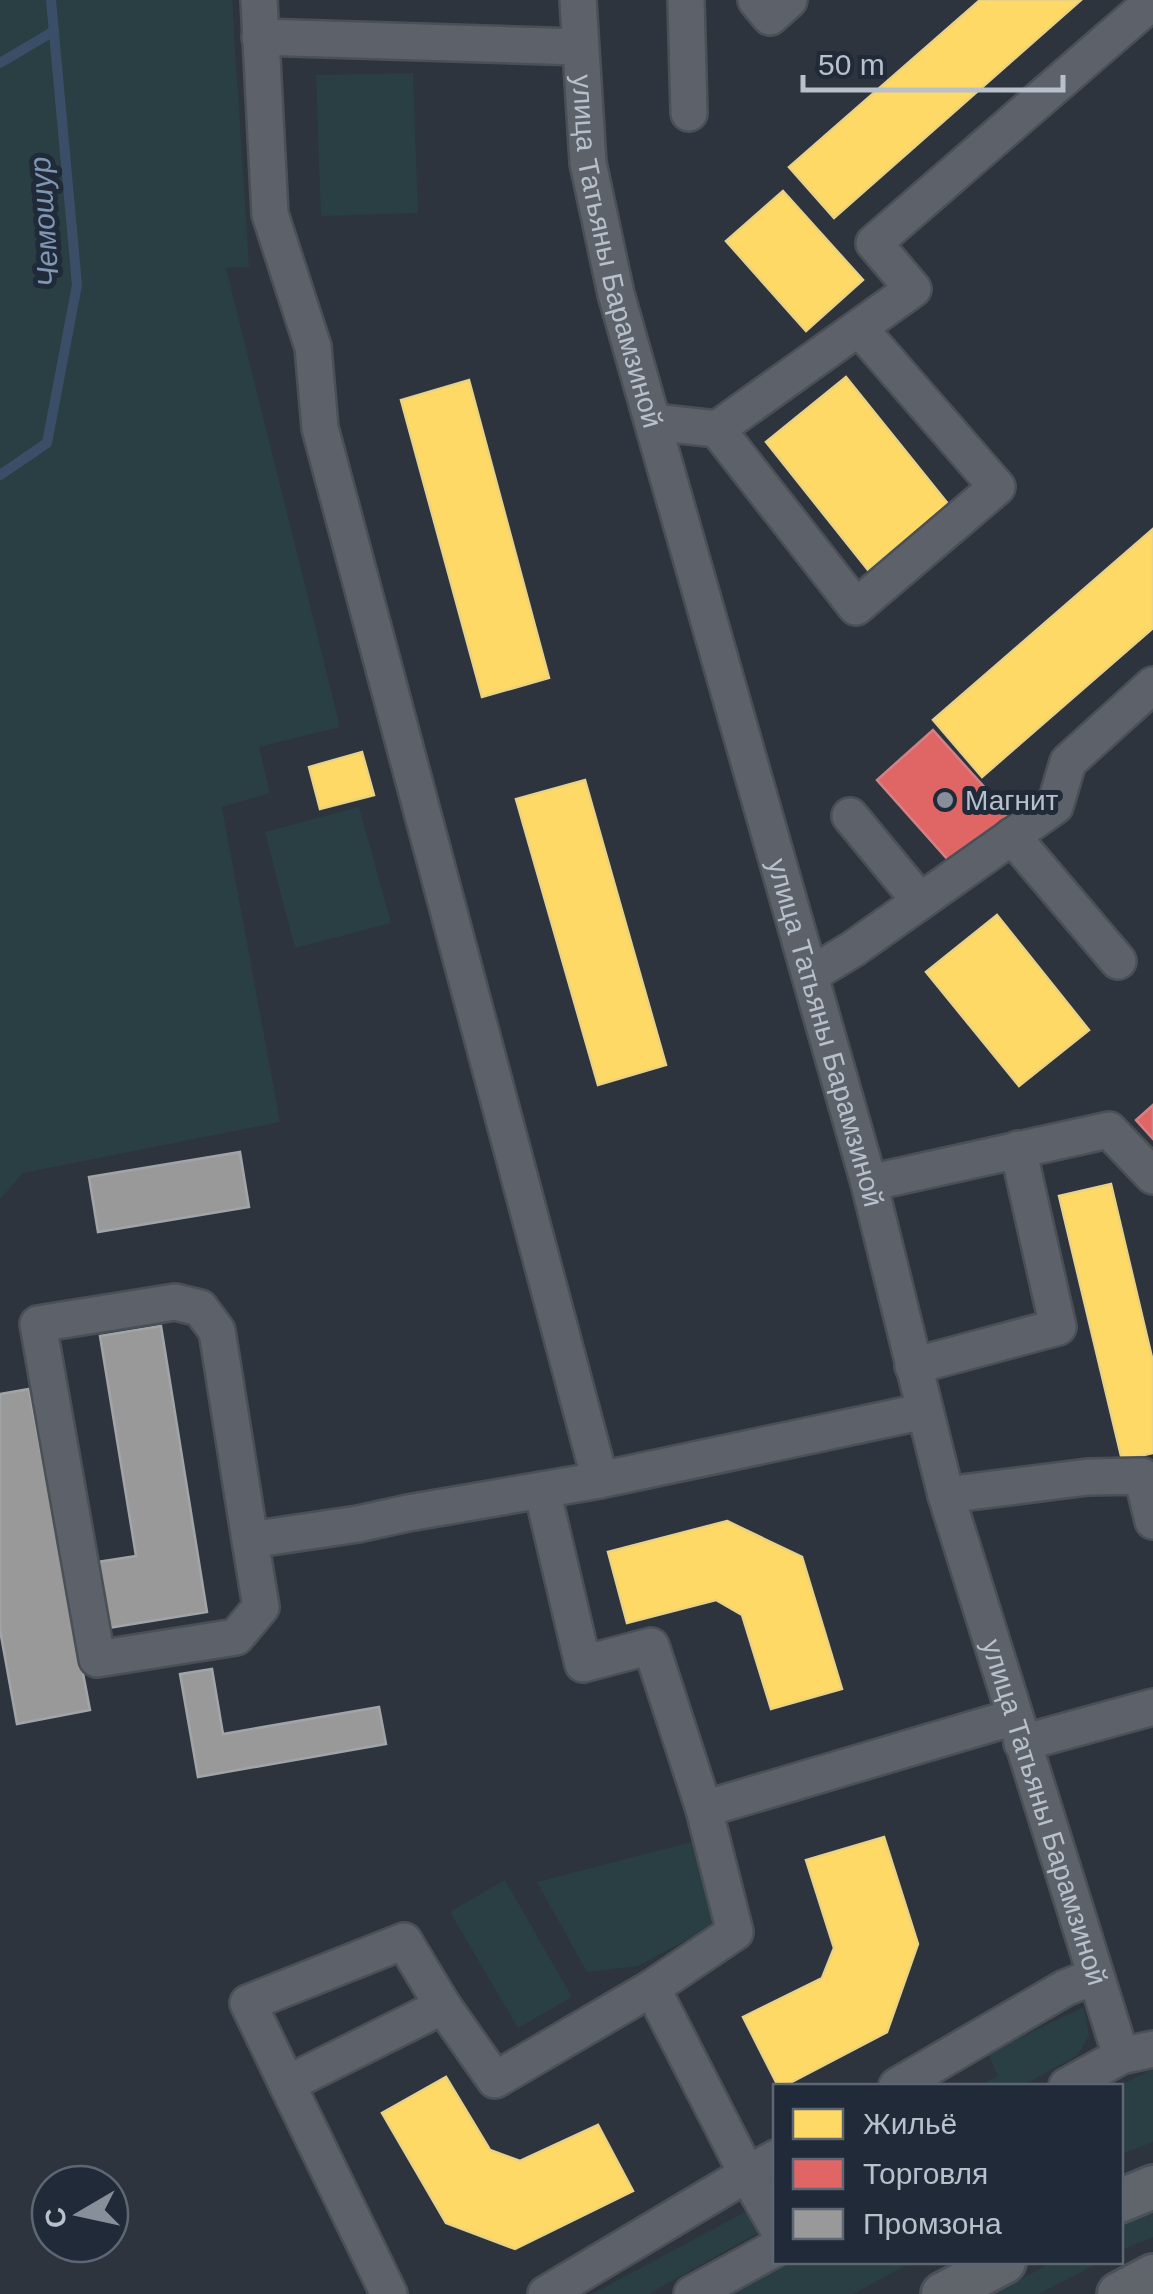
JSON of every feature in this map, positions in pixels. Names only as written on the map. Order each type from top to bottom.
[{"type":"main road","points":[[1123,2200],[1153,2187]]},
{"type":"main road","points":[[943,2294],[1000,2264]]},
{"type":"main road","points":[[1119,2294],[1153,2276]]},
{"type":"street","points":[[258,0],[270,214],[313,348],[320,428],[600,1480]]},
{"type":"street","name":"улица Татьяны Барамзиной","points":[[578,0],[588,164],[616,294],[869,1183],[946,1495],[1095,1976],[1137,2053]]},
{"type":"street","points":[[686,0],[688,114]]},
{"type":"street","points":[[756,0],[770,17],[789,0]]},
{"type":"street","points":[[653,422],[717,429],[914,288],[874,243],[1149,13]]},
{"type":"street","points":[[260,37],[580,47]]},
{"type":"street","points":[[717,429],[856,607],[996,487],[859,328]]},
{"type":"street","points":[[810,974],[853,950],[1055,806],[1068,762],[1153,686]]},
{"type":"street","points":[[850,816],[920,901]]},
{"type":"street","points":[[1012,836],[1118,960]]},
{"type":"street","points":[[869,1183],[1109,1130],[1153,1176]]},
{"type":"street","points":[[913,1366],[1058,1327],[1018,1150]]},
{"type":"street","points":[[175,1302],[200,1308],[216,1332],[250,1540],[261,1607],[236,1637],[97,1659],[38,1324],[175,1302]]},
{"type":"street","points":[[250,1540],[600,1480],[925,1412]]},
{"type":"street","points":[[946,1495],[1088,1477],[1142,1476],[1153,1521]]},
{"type":"street","points":[[388,2294],[248,2003],[404,1941],[494,2080],[652,1988],[735,1932],[704,1809],[651,1646],[583,1664],[542,1490]]},
{"type":"street","points":[[704,1809],[1018,1730],[1153,1707]]},
{"type":"street","points":[[900,2084],[1065,1988],[1095,1976]]},
{"type":"street","points":[[652,1988],[761,2166],[773,2213]]},
{"type":"street","points":[[287,2084],[443,2006]]},
{"type":"street","points":[[1071,2084],[1137,2053]]},
{"type":"street","points":[[546,2294],[761,2166]]},
{"type":"street","points":[[692,2294],[773,2250]]},
{"type":"green space","points":[[0,0],[232,0],[249,267],[226,268],[340,727],[259,747],[270,793],[222,807],[280,1122],[23,1173],[0,1199]]},
{"type":"green space","points":[[413,73],[418,213],[321,216],[316,75]]},
{"type":"green space","points":[[359,807],[391,923],[295,948],[265,832]]},
{"type":"green space","points":[[696,1841],[715,1925],[638,1966],[587,1972],[537,1882]]},
{"type":"green space","points":[[505,1880],[572,1997],[518,2028],[450,1912]]},
{"type":"green space","points":[[1084,2007],[1089,2035],[1078,2055],[1026,2084],[983,2084],[998,2076],[988,2053]]},
{"type":"green space","points":[[1153,2069],[1153,2142],[1123,2153],[1123,2084]]},
{"type":"green space","points":[[773,2197],[773,2224],[649,2294],[592,2294]]},
{"type":"green space","points":[[1153,2213],[1153,2237],[1123,2249],[1123,2224]]},
{"type":"green space","points":[[779,2264],[908,2264],[853,2294],[728,2294]]},
{"type":"green space","points":[[1049,2264],[1096,2264],[1039,2294],[993,2294]]},
{"type":"building: Жильё","points":[[980,0],[1081,0],[834,218],[789,167]]},
{"type":"building: Жильё","points":[[783,191],[863,280],[806,331],[726,241]]},
{"type":"building: Жильё","points":[[846,377],[949,505],[868,570],[766,442]]},
{"type":"building: Жильё","points":[[469,380],[549,678],[482,697],[401,400]]},
{"type":"building: Жильё","points":[[1153,529],[1153,628],[982,777],[933,720]]},
{"type":"building: Жильё","points":[[362,752],[374,795],[320,809],[309,767]]},
{"type":"building: Жильё","points":[[585,780],[666,1065],[598,1085],[516,799]]},
{"type":"building: Жильё","points":[[997,915],[1089,1030],[1019,1086],[926,972]]},
{"type":"building: Жильё","points":[[1111,1184],[1153,1362],[1153,1453],[1122,1460],[1059,1196]]},
{"type":"building: Жильё","points":[[727,1521],[802,1557],[842,1689],[771,1709],[742,1615],[716,1600],[627,1623],[608,1552]]},
{"type":"building: Жильё","points":[[884,1837],[918,1944],[887,2032],[788,2084],[777,2084],[743,2017],[822,1978],[834,1948],[806,1860]]},
{"type":"building: Жильё","points":[[446,2077],[490,2150],[520,2161],[598,2125],[633,2191],[515,2249],[446,2223],[382,2113]]},
{"type":"building: Торговля","name":"Магнит","points":[[933,730],[1013,819],[957,870],[877,780]]},
{"type":"building: Торговля","points":[[1153,1105],[1153,1139],[1136,1120]]},
{"type":"building: Промзона","points":[[240,1152],[249,1207],[98,1232],[89,1177]]},
{"type":"building: Промзона","points":[[161,1326],[207,1612],[108,1628],[97,1562],[136,1556],[100,1336]]},
{"type":"building: Промзона","points":[[29,1389],[90,1710],[17,1724],[0,1630],[0,1394]]},
{"type":"building: Промзона","points":[[212,1669],[223,1734],[379,1707],[386,1744],[198,1777],[180,1674]]},
{"type":"waterway","name":"Чемошур","points":[[0,475],[47,443],[77,285],[51,0]]},
{"type":"waterway","points":[[0,63],[54,31]]},
{"type":"place","name":"Магнит","points":[[945,800]]}]
